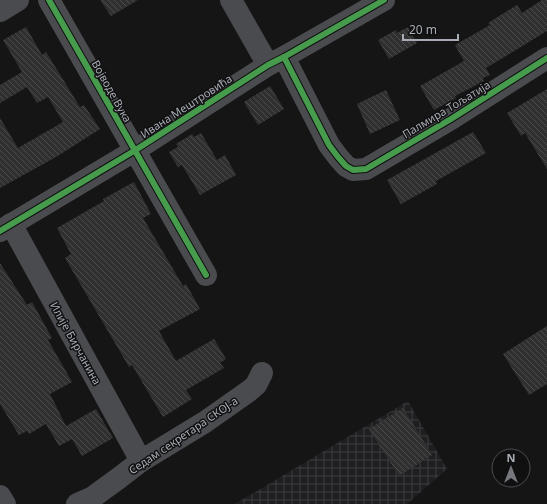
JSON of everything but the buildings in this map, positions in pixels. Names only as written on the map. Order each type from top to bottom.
[{"type":"street","points":[[0,11],[18,0]]},
{"type":"street","name":"Војводе Вука","points":[[49,0],[206,275]]},
{"type":"street","points":[[231,0],[276,61]]},
{"type":"street","name":"Ивана Мештровића","points":[[5,228],[134,151],[276,61],[384,0]]},
{"type":"street","name":"Палмира Тољатија","points":[[276,61],[330,145],[346,166],[353,170],[366,169],[451,119],[547,58]]},
{"type":"street","name":"Илије Бирчанина","points":[[5,228],[141,461]]},
{"type":"street","name":"Седам секретара СКОЈ-а","points":[[77,504],[93,497],[141,461],[206,422],[256,385],[262,373]]},
{"type":"street","points":[[0,496],[5,504]]},
{"type":"shaded area","points":[[408,401],[447,469],[407,504],[235,504]]},
{"type":"cycle path","points":[[49,0],[206,275]]},
{"type":"cycle path","points":[[0,231],[134,151],[268,65],[384,0]]},
{"type":"cycle path","points":[[284,57],[329,145],[346,166],[353,170],[366,169],[451,119],[547,58]]}]
